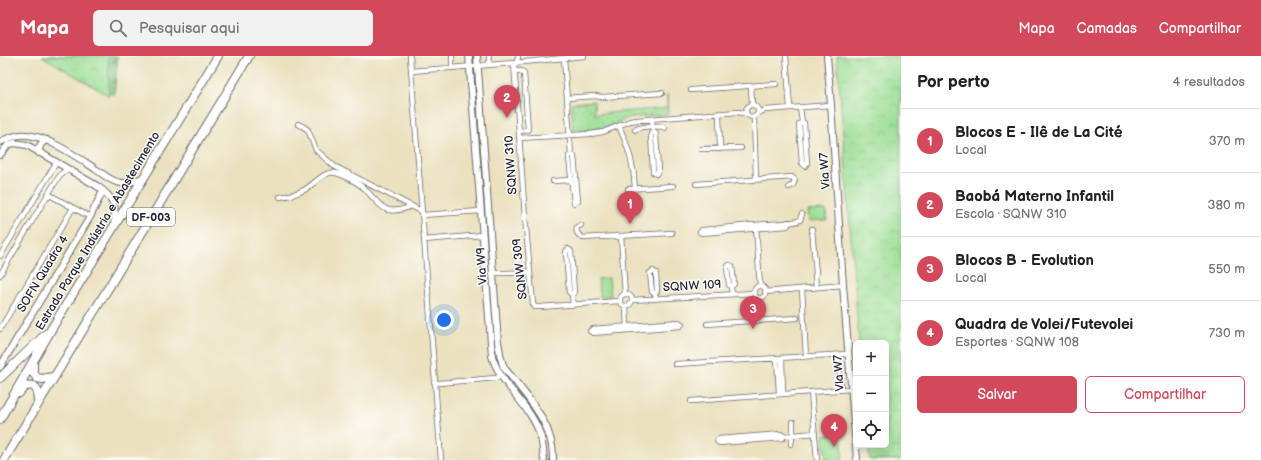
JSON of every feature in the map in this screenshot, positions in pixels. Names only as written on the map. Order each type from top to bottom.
[{"type":"highway","name":"Estrada Parque Indústria e Abastecimento","points":[[1,415],[52,328],[218,56]]},
{"type":"highway","name":"DF-003","points":[[4,460],[249,56]]},
{"type":"highway","points":[[1,372],[52,328]]},
{"type":"highway","points":[[33,362],[33,372],[37,378],[42,380],[53,377]]},
{"type":"highway","points":[[0,424],[23,387],[30,385],[36,388],[38,402]]},
{"type":"street","points":[[410,56],[440,460]]},
{"type":"street","points":[[452,56],[452,68]]},
{"type":"street","name":"Via W9","points":[[469,56],[492,356],[500,376],[523,405],[537,427],[542,439],[544,460]]},
{"type":"street","name":"Via W9","points":[[477,56],[498,342],[505,369],[543,418],[550,435],[553,460]]},
{"type":"street","points":[[489,56],[489,65]]},
{"type":"street","name":"SQNW 310","points":[[518,56],[515,63],[515,71],[525,217]]},
{"type":"street","points":[[521,56],[523,62]]},
{"type":"street","points":[[411,71],[584,56]]},
{"type":"street","points":[[786,56],[790,108]]},
{"type":"street","name":"Via W7","points":[[827,56],[832,105],[843,285]]},
{"type":"street","points":[[564,58],[570,134],[571,154],[569,158],[574,203],[578,202],[578,187],[574,156],[571,154]]},
{"type":"street","points":[[515,71],[522,71],[524,73],[528,130],[519,131]]},
{"type":"street","points":[[691,90],[776,84]]},
{"type":"street","points":[[751,86],[752,106],[756,115],[756,179]]},
{"type":"street","points":[[566,98],[594,96],[602,97],[662,92]]},
{"type":"street","points":[[520,138],[591,134],[603,132],[630,121],[738,112],[752,106],[765,110],[832,105]]},
{"type":"street","points":[[747,114],[746,110],[752,106]]},
{"type":"street","points":[[800,108],[802,122],[804,123],[807,163],[805,166],[802,163],[799,124],[802,122]]},
{"type":"street","points":[[738,112],[747,114],[750,117],[765,110]]},
{"type":"street","points":[[718,114],[720,149]]},
{"type":"street","points":[[652,119],[651,134],[653,172],[656,174],[658,172],[656,134],[652,129]]},
{"type":"street","points":[[298,124],[308,130],[316,150],[334,166],[412,206],[421,213],[481,210]]},
{"type":"street","points":[[620,126],[633,161],[635,188]]},
{"type":"street","points":[[635,130],[638,128],[652,129],[662,126],[665,128]]},
{"type":"street","points":[[0,142],[21,134],[38,136],[112,180],[121,183],[129,183],[145,177]]},
{"type":"street","points":[[39,152],[40,144],[46,140]]},
{"type":"street","points":[[0,155],[8,145],[14,143],[27,145],[97,186],[110,197],[114,203],[114,228]]},
{"type":"street","points":[[701,149],[740,148]]},
{"type":"street","points":[[10,258],[1,254],[56,163]]},
{"type":"street","points":[[0,275],[53,186],[67,169]]},
{"type":"street","points":[[280,196],[287,196],[304,190],[332,172],[359,184],[378,204],[386,210],[396,211],[412,206]]},
{"type":"street","points":[[97,186],[104,175]]},
{"type":"street","points":[[696,184],[792,177],[795,180],[793,185],[789,187]]},
{"type":"street","points":[[553,181],[571,180]]},
{"type":"street","points":[[45,182],[50,183],[53,186]]},
{"type":"street","points":[[628,189],[673,186]]},
{"type":"street","name":"SOFN Quadra 4","points":[[1,372],[90,218],[103,191]]},
{"type":"street","points":[[48,194],[90,218]]},
{"type":"street","points":[[97,204],[110,197]]},
{"type":"street","points":[[0,329],[72,208]]},
{"type":"street","points":[[756,226],[702,233],[700,232],[702,230],[756,226],[787,226],[788,222],[800,220],[802,214]]},
{"type":"street","name":"SQNW 309","points":[[525,217],[533,304],[535,307],[619,301]]},
{"type":"street","points":[[581,225],[578,227],[577,232],[578,235],[583,238],[672,233]]},
{"type":"street","points":[[756,226],[760,286],[766,292]]},
{"type":"street","points":[[17,228],[20,231],[25,232]]},
{"type":"street","points":[[812,229],[816,287]]},
{"type":"street","points":[[424,240],[483,235]]},
{"type":"street","points":[[621,236],[625,294]]},
{"type":"street","points":[[572,295],[569,292],[566,252],[568,250],[571,252],[572,263],[574,292],[572,295],[573,305]]},
{"type":"street","points":[[486,274],[530,272]]},
{"type":"street","points":[[760,298],[765,295],[766,292],[843,285]]},
{"type":"street","name":"Vla W7","points":[[843,285],[857,460]]},
{"type":"street","points":[[760,286],[755,288],[754,293],[755,296],[760,298]]},
{"type":"street","points":[[731,287],[732,294]]},
{"type":"street","points":[[802,288],[806,356]]},
{"type":"street","name":"SQNW 109","points":[[632,300],[656,296],[754,293]]},
{"type":"street","points":[[625,294],[630,296],[632,300],[630,305],[626,307]]},
{"type":"street","points":[[625,294],[620,296],[619,301],[622,306],[626,307]]},
{"type":"street","points":[[760,298],[761,321]]},
{"type":"street","points":[[626,307],[627,328]]},
{"type":"street","points":[[707,324],[797,318]]},
{"type":"street","points":[[627,328],[593,329],[590,331],[593,333],[627,328],[679,322],[682,324],[680,326],[627,328]]},
{"type":"street","points":[[675,364],[848,354]]},
{"type":"street","points":[[838,355],[841,389]]},
{"type":"street","points":[[780,358],[781,394]]},
{"type":"street","points":[[434,382],[439,383],[496,378],[500,376]]},
{"type":"street","points":[[691,401],[851,389]]},
{"type":"street","points":[[811,392],[817,460]]},
{"type":"street","points":[[791,444],[793,422]]},
{"type":"street","points":[[783,436],[781,434],[719,438],[717,441],[719,443],[783,438],[783,436],[793,434],[814,433]]},
{"type":"green space","points":[[42,56],[108,56],[109,96]]},
{"type":"green space","points":[[47,56],[118,56],[114,95]]},
{"type":"green space","points":[[837,56],[901,56],[901,460],[870,460],[868,448],[889,448],[889,340],[859,340]]},
{"type":"green space","points":[[667,94],[668,114],[628,118],[602,129],[573,131],[571,103],[594,101],[595,114],[667,108]]},
{"type":"green space","points":[[826,210],[827,220],[808,221],[807,211]]},
{"type":"green space","points":[[609,278],[611,296],[600,297],[598,279]]},
{"type":"green space","points":[[841,434],[843,459],[826,460],[824,435]]},
{"type":"place","name":"Baobá Materno Infantil","points":[[507,118]]},
{"type":"place","name":"Blocos E - Ilê de La Cité","points":[[630,224]]},
{"type":"place","name":"Blocos B - Evolution","points":[[753,329]]},
{"type":"place","name":"Quadra de Volei/Futevolei","points":[[834,447]]}]
